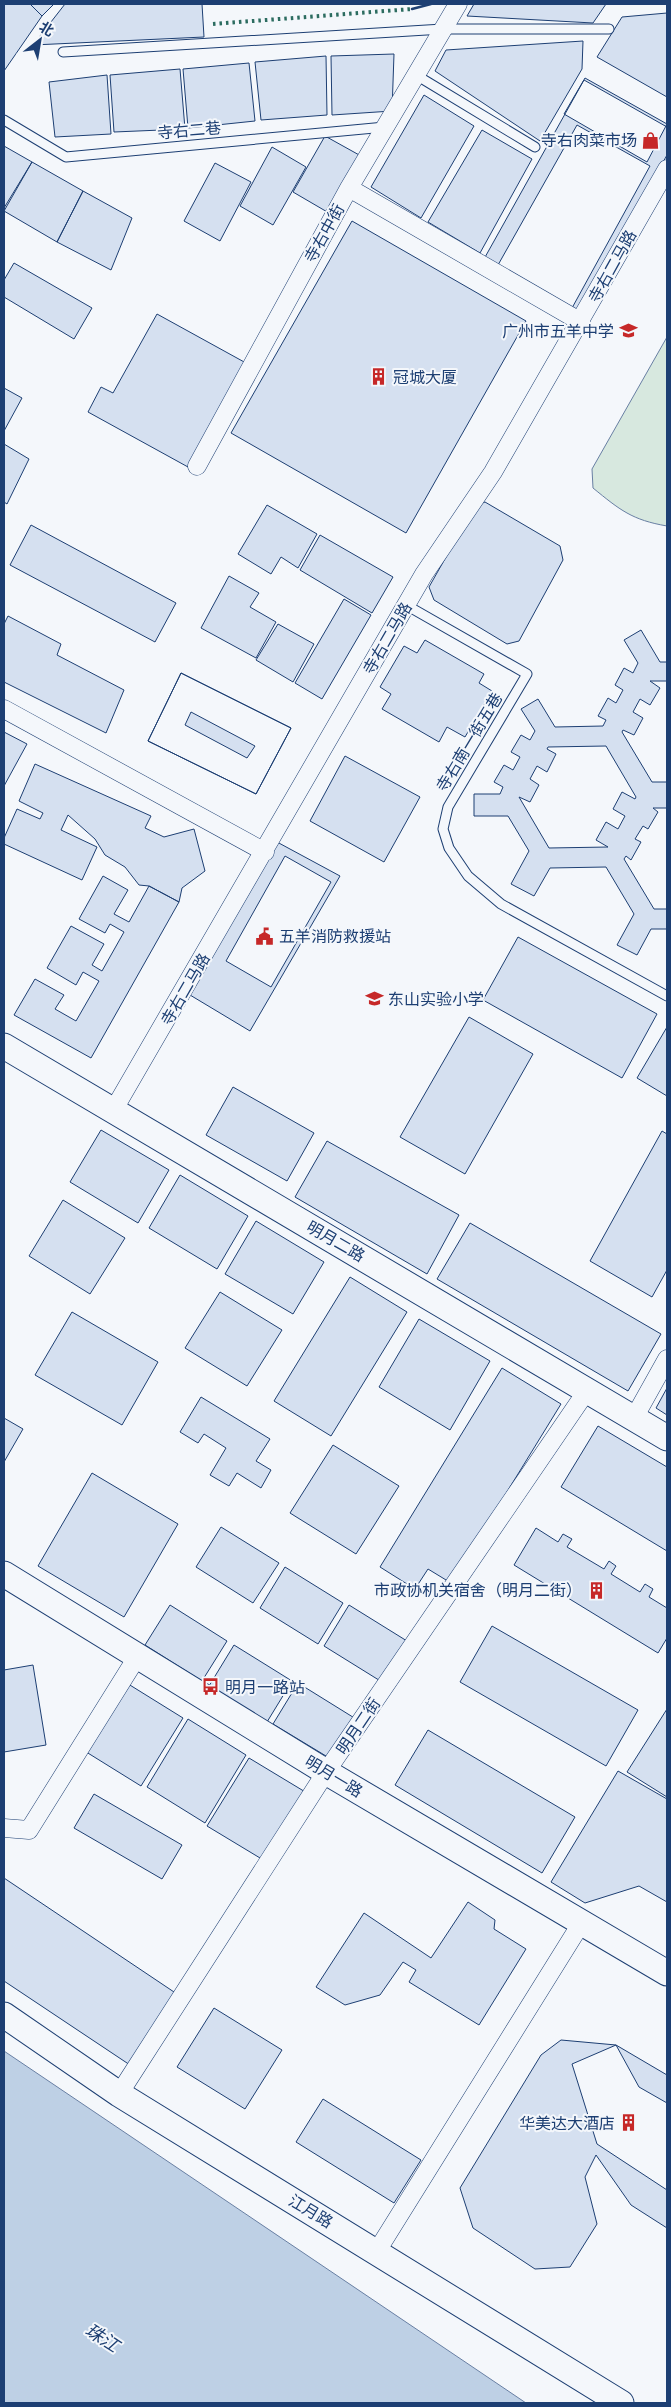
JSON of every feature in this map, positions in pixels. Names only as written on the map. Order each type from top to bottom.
[{"type":"street","name":"寺右中街","points":[[197,466],[349,188],[458,4]]},
{"type":"street","name":"寺右二马路","points":[[113,1111],[265,852],[424,574],[493,472],[581,322],[667,169]]},
{"type":"street","points":[[349,188],[581,322]]},
{"type":"street","points":[[4,709],[265,852]]},
{"type":"street","name":"明月二路","points":[[4,1046],[588,1389],[667,1438]]},
{"type":"street","points":[[634,1418],[667,1359]]},
{"type":"street","name":"明月二街","points":[[119,2094],[326,1772],[588,1389]]},
{"type":"street","name":"明月一路","points":[[4,1574],[326,1772],[667,1972]]},
{"type":"street","points":[[4,1828],[29,1830],[137,1657]]},
{"type":"street","points":[[377,2251],[582,1922]]},
{"type":"street","name":"江月路","points":[[4,2015],[119,2094],[622,2403]]},
{"type":"lane","points":[[63,52],[443,29],[609,29]]},
{"type":"lane","points":[[416,75],[536,147]]},
{"type":"lane","name":"寺右二巷","points":[[4,120],[66,157],[386,126]]},
{"type":"lane","name":"寺右南一街五巷","points":[[406,605],[527,674],[448,807],[443,829],[449,848],[468,876],[501,904],[667,996]]},
{"type":"shaded area","points":[[667,337],[667,526],[644,521],[627,513],[611,502],[593,488],[592,469]]},
{"type":"water","name":"珠江","points":[[4,2051],[526,2403],[4,2403]]},
{"type":"building","points":[[4,4],[30,4],[42,16],[4,71]]},
{"type":"building","points":[[30,4],[54,4],[42,16]]},
{"type":"building","points":[[65,4],[202,4],[204,37],[33,45]]},
{"type":"building","points":[[474,4],[606,4],[593,23],[467,16]]},
{"type":"building","points":[[667,13],[667,97],[597,57],[622,17]]},
{"type":"building","points":[[583,41],[582,69],[540,141],[435,71],[446,50]]},
{"type":"building","points":[[394,54],[392,111],[332,115],[331,56]]},
{"type":"building","points":[[326,56],[327,115],[261,120],[255,62]]},
{"type":"building","points":[[249,63],[255,121],[188,128],[183,69]]},
{"type":"building","points":[[180,69],[185,129],[114,132],[110,75]]},
{"type":"building","points":[[107,75],[111,134],[55,137],[49,82]]},
{"type":"building","points":[[585,78],[667,124],[647,162],[564,114]]},
{"type":"building","points":[[584,80],[667,127],[667,155],[579,312],[484,259]]},
{"type":"building","points":[[424,95],[474,126],[421,218],[371,187]]},
{"type":"building","points":[[577,125],[650,166],[572,308],[498,265]]},
{"type":"building","points":[[482,130],[532,159],[480,253],[428,222]]},
{"type":"building","points":[[325,136],[361,156],[329,213],[293,192]]},
{"type":"building","points":[[4,146],[32,162],[4,208]]},
{"type":"building","points":[[272,147],[306,167],[273,225],[240,206]]},
{"type":"building","points":[[32,162],[83,191],[57,242],[4,211]]},
{"type":"building","points":[[215,163],[251,182],[220,241],[184,221]]},
{"type":"building","points":[[83,191],[132,218],[111,270],[57,242]]},
{"type":"building","name":"冠城大厦","points":[[352,221],[526,321],[406,533],[231,433]]},
{"type":"building","points":[[14,263],[92,308],[74,339],[4,297],[4,280]]},
{"type":"building","points":[[157,314],[246,363],[188,467],[88,412],[101,387],[113,393]]},
{"type":"building","points":[[4,388],[22,398],[4,431]]},
{"type":"building","points":[[4,444],[29,459],[7,504],[4,502]]},
{"type":"building","points":[[485,502],[560,546],[563,560],[519,641],[507,644],[434,600],[429,587],[475,506]]},
{"type":"building","points":[[267,505],[317,534],[298,568],[281,557],[271,574],[238,554]]},
{"type":"building","points":[[31,525],[176,603],[155,642],[10,565]]},
{"type":"building","points":[[320,535],[393,577],[372,613],[300,570]]},
{"type":"building","points":[[229,576],[259,593],[250,607],[276,622],[256,658],[201,628]]},
{"type":"building","points":[[344,599],[371,615],[322,699],[295,683]]},
{"type":"building","points":[[8,616],[61,644],[57,655],[124,690],[106,733],[4,682],[4,624]]},
{"type":"building","points":[[278,624],[314,644],[293,682],[256,660]]},
{"type":"building","points":[[641,630],[660,662],[667,662],[667,681],[650,681],[660,688],[650,705],[640,699],[633,712],[643,718],[634,735],[623,730],[622,732],[652,782],[667,782],[667,808],[653,808],[658,812],[648,829],[643,826],[635,839],[641,842],[631,860],[626,856],[624,859],[654,909],[667,909],[667,929],[651,929],[637,955],[617,945],[634,914],[606,867],[550,868],[534,896],[511,884],[529,851],[508,816],[474,816],[474,794],[500,794],[503,787],[494,782],[504,765],[513,770],[520,757],[511,752],[521,735],[530,740],[535,731],[521,709],[538,699],[555,727],[603,726],[606,720],[598,716],[608,698],[616,703],[623,690],[615,685],[624,668],[633,673],[638,663],[624,640]],"holes":[[[606,746],[636,797],[635,799],[622,792],[613,809],[625,816],[618,829],[606,822],[596,840],[608,847],[549,848],[519,797],[530,802],[539,785],[530,779],[537,766],[547,772],[556,754],[547,749],[548,747]]]},
{"type":"building","points":[[425,640],[484,674],[479,683],[492,691],[465,737],[447,727],[439,742],[382,709],[391,694],[380,687],[404,646],[417,653]]},
{"type":"building","points":[[181,673],[291,728],[256,794],[148,741]],"holes":[[[191,712],[255,746],[247,758],[185,725]]]},
{"type":"building","points":[[181,673],[291,728],[256,794],[148,741]]},
{"type":"building","points":[[4,732],[27,744],[4,786]]},
{"type":"building","points":[[345,756],[420,797],[384,862],[310,821]]},
{"type":"building","points":[[35,764],[151,816],[145,828],[164,837],[194,829],[205,871],[182,888],[179,902],[149,886],[139,885],[125,867],[105,855],[95,839],[68,815],[61,830],[97,847],[82,880],[4,844],[4,838],[17,809],[40,819],[43,813],[19,801]]},
{"type":"building","name":"五羊消防救援站","points":[[277,842],[340,876],[250,1031],[190,995]]},
{"type":"building","points":[[285,856],[331,882],[271,987],[226,961]]},
{"type":"building","points":[[103,876],[128,890],[114,914],[129,922],[149,886],[179,902],[91,1058],[14,1015],[35,979],[64,995],[55,1009],[76,1021],[99,981],[83,972],[76,985],[47,968],[71,926],[104,944],[92,965],[102,971],[124,932],[110,924],[105,933],[79,919]]},
{"type":"building","name":"东山实验小学","points":[[518,937],[657,1014],[622,1078],[483,1000]]},
{"type":"building","name":"东山实验小学","points":[[469,1017],[533,1054],[465,1174],[400,1137]]},
{"type":"building","points":[[667,1027],[667,1096],[637,1078]]},
{"type":"building","points":[[233,1087],[314,1133],[287,1181],[206,1135]]},
{"type":"building","points":[[101,1130],[169,1170],[138,1223],[70,1182]]},
{"type":"building","points":[[662,1131],[667,1134],[667,1270],[652,1297],[590,1261]]},
{"type":"building","points":[[327,1141],[459,1215],[427,1274],[295,1197]]},
{"type":"building","points":[[180,1175],[248,1216],[217,1269],[149,1228]]},
{"type":"building","points":[[63,1200],[125,1238],[90,1294],[29,1256]]},
{"type":"building","points":[[256,1221],[324,1262],[293,1314],[225,1274]]},
{"type":"building","points":[[470,1223],[661,1334],[628,1391],[437,1279]]},
{"type":"building","points":[[350,1277],[407,1312],[331,1436],[274,1401]]},
{"type":"building","points":[[220,1292],[282,1330],[247,1386],[185,1348]]},
{"type":"building","points":[[72,1312],[158,1362],[122,1425],[35,1375]]},
{"type":"building","points":[[419,1319],[490,1361],[450,1430],[379,1387]]},
{"type":"building","points":[[502,1368],[561,1404],[451,1583],[428,1569],[415,1589],[380,1567]]},
{"type":"building","points":[[667,1388],[667,1415],[656,1408]]},
{"type":"building","points":[[201,1397],[270,1439],[256,1461],[271,1470],[261,1488],[237,1473],[229,1486],[210,1475],[226,1448],[204,1434],[198,1443],[180,1432]]},
{"type":"building","points":[[4,1418],[23,1429],[4,1462]]},
{"type":"building","points":[[598,1426],[667,1467],[667,1551],[561,1487]]},
{"type":"building","points":[[333,1445],[399,1486],[356,1554],[290,1513]]},
{"type":"building","points":[[92,1473],[178,1524],[124,1617],[38,1566]]},
{"type":"building","points":[[221,1527],[279,1563],[253,1603],[196,1567]]},
{"type":"building","name":"市政协机关宿舍（明月二街）","points":[[536,1528],[558,1542],[563,1534],[572,1539],[567,1547],[604,1569],[609,1561],[616,1566],[611,1574],[640,1592],[645,1584],[653,1589],[649,1597],[667,1608],[667,1638],[658,1653],[514,1565]]},
{"type":"building","points":[[285,1567],[343,1603],[318,1644],[260,1608]]},
{"type":"building","points":[[170,1605],[227,1641],[202,1681],[145,1645]]},
{"type":"building","points":[[349,1605],[407,1641],[382,1682],[324,1646]]},
{"type":"building","points":[[492,1626],[638,1710],[606,1766],[460,1682]]},
{"type":"building","points":[[234,1645],[292,1681],[267,1722],[209,1686]]},
{"type":"building","points":[[33,1665],[46,1745],[4,1752],[4,1670]]},
{"type":"building","points":[[125,1682],[183,1718],[141,1786],[83,1750]]},
{"type":"building","points":[[298,1683],[356,1719],[331,1759],[273,1724]]},
{"type":"building","points":[[667,1709],[667,1797],[627,1772]]},
{"type":"building","points":[[188,1719],[246,1755],[205,1823],[147,1787]]},
{"type":"building","points":[[428,1730],[575,1817],[542,1873],[395,1785]]},
{"type":"building","points":[[249,1758],[307,1793],[265,1861],[207,1826]]},
{"type":"building","points":[[618,1771],[667,1799],[667,1902],[639,1886],[585,1903],[551,1882]]},
{"type":"building","points":[[94,1794],[182,1845],[162,1879],[74,1828]]},
{"type":"building","points":[[4,1878],[177,1994],[130,2065],[4,1981]]},
{"type":"building","points":[[468,1902],[495,1920],[494,1929],[526,1949],[479,2025],[409,1982],[416,1970],[403,1962],[380,1995],[345,2005],[316,1987],[364,1913],[431,1958]]},
{"type":"building","points":[[214,2008],[282,2050],[245,2109],[177,2067]]},
{"type":"building","points":[[561,2040],[616,2045],[667,2075],[667,2228],[631,2205],[596,2155],[585,2177],[597,2224],[570,2267],[535,2269],[473,2228],[460,2188],[541,2055]]},
{"type":"building","name":"华美达大酒店","points":[[616,2045],[639,2087],[667,2103],[667,2190],[597,2144],[572,2064]]},
{"type":"building","points":[[323,2099],[421,2160],[394,2203],[296,2142]]},
{"type":"hedge","points":[[213,24],[412,9]]},
{"type":"wall","points":[[412,9],[431,4]]},
{"type":"place","name":"寺右肉菜市场","points":[[651,140]]},
{"type":"place","name":"广州市五羊中学","points":[[628,331]]},
{"type":"place","name":"冠城大厦","points":[[379,377]]},
{"type":"place","name":"五羊消防救援站","points":[[265,936]]},
{"type":"place","name":"东山实验小学","points":[[374,999]]},
{"type":"place","name":"市政协机关宿舍（明月二街）","points":[[596,1590]]},
{"type":"place","name":"明月一路站","points":[[211,1687]]},
{"type":"place","name":"华美达大酒店","points":[[629,2123]]}]
